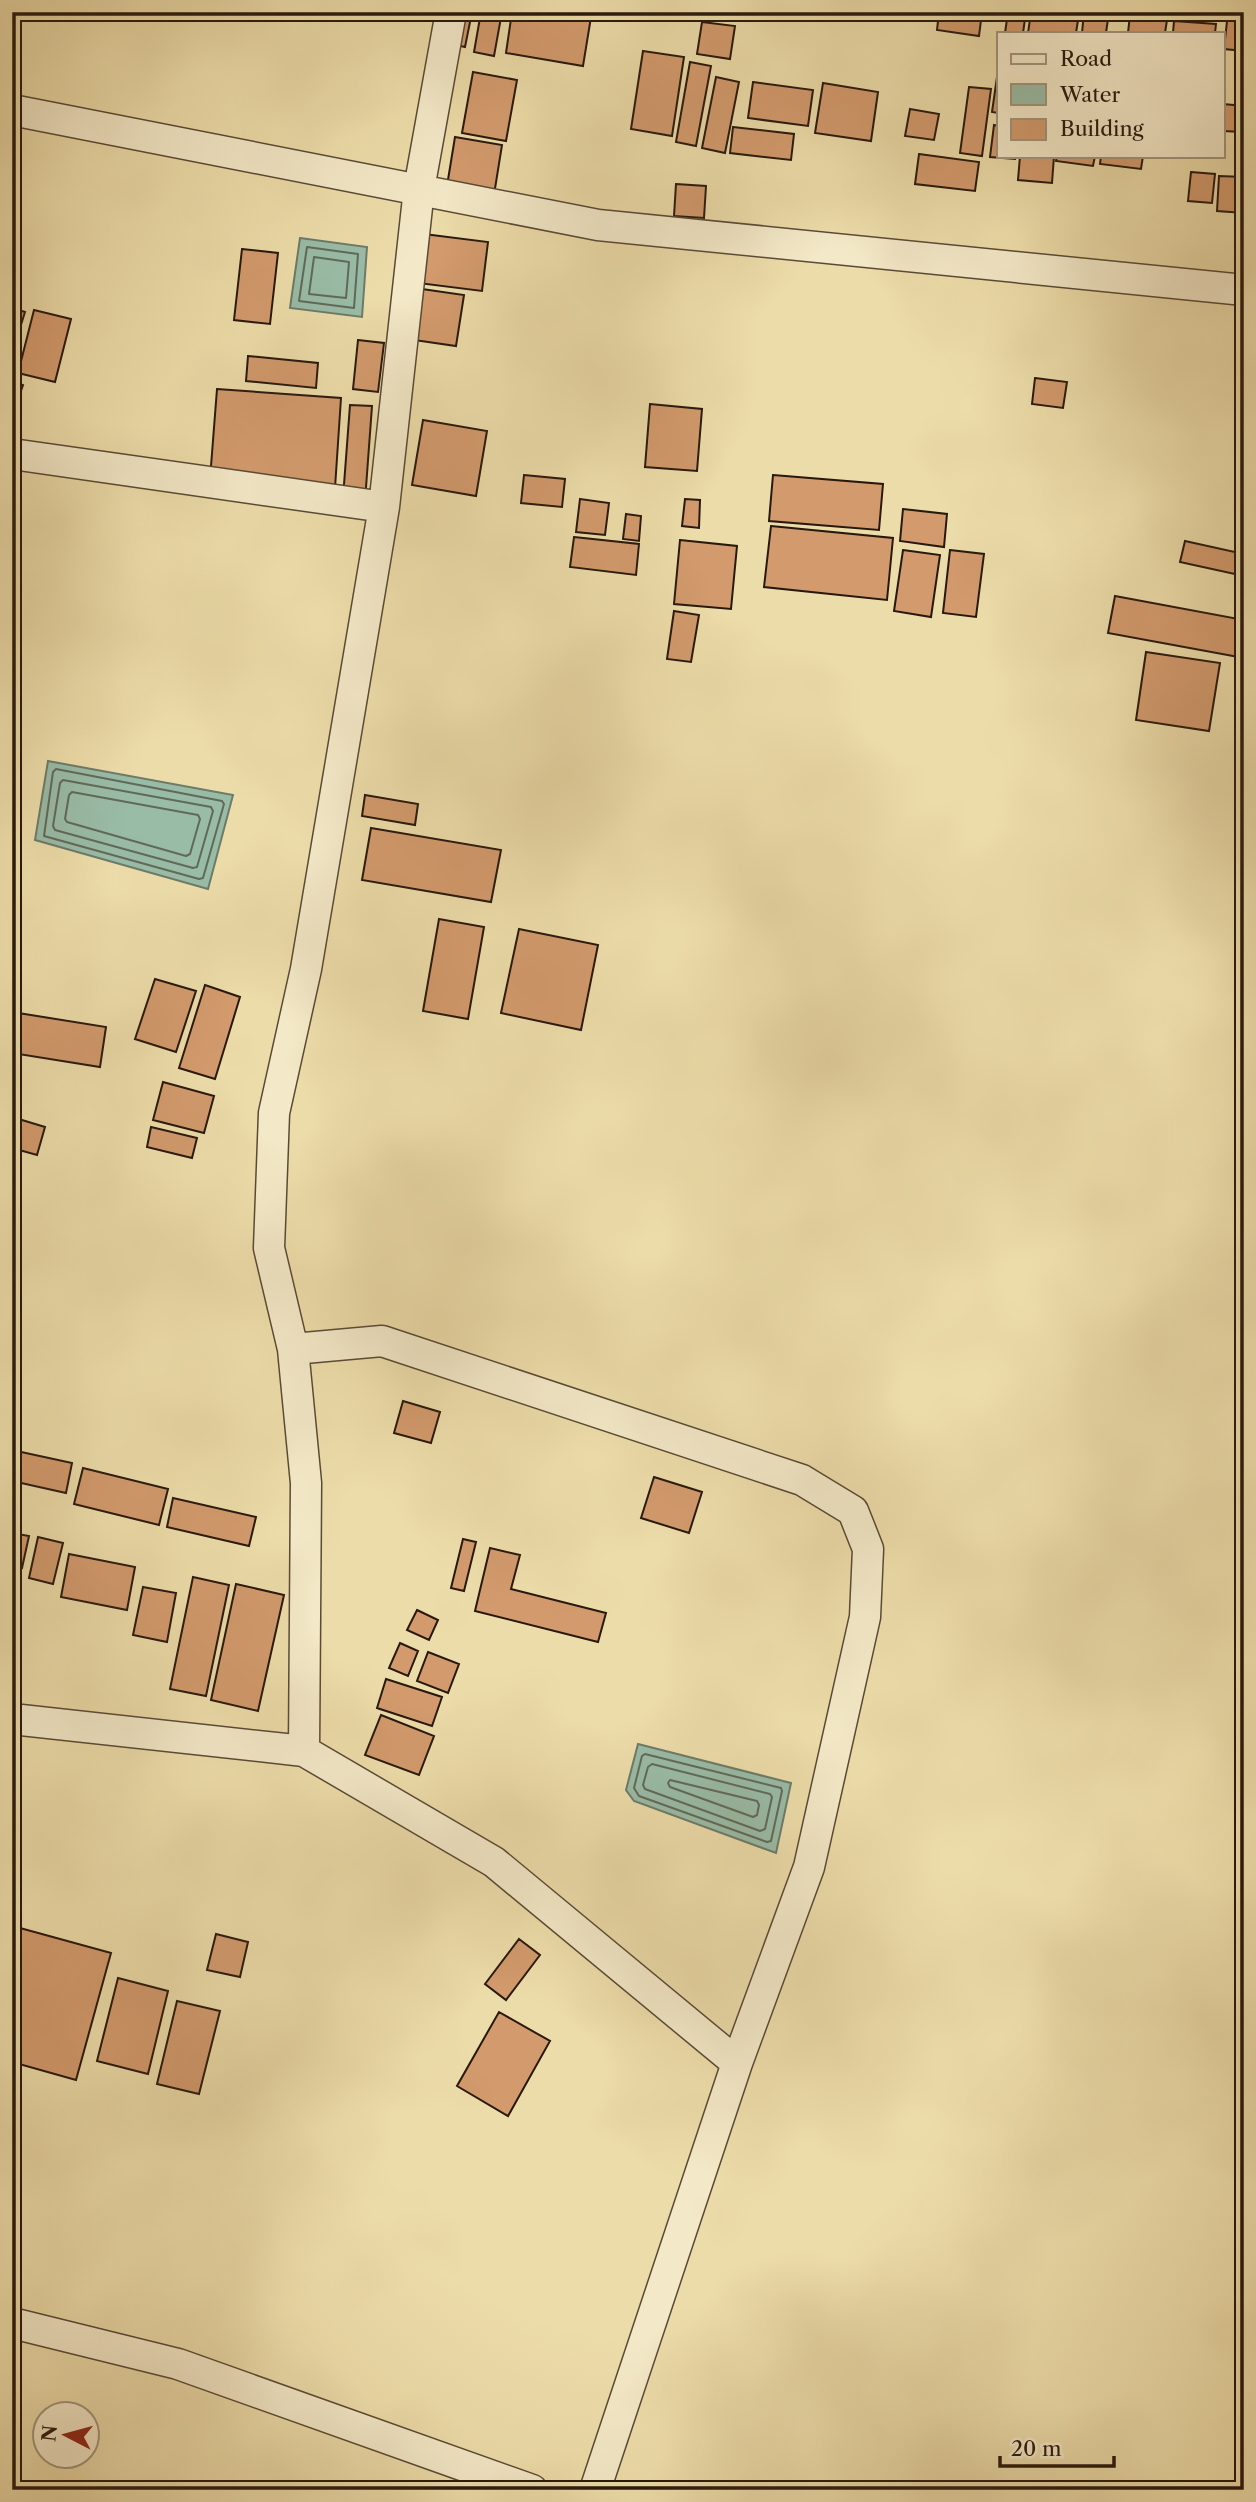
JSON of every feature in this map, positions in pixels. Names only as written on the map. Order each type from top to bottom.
[{"type":"street","points":[[304,1751],[306,1483],[293,1349],[269,1248],[274,1114],[306,970],[384,508],[419,190],[451,12]]},
{"type":"street","points":[[12,110],[598,225],[1244,290]]},
{"type":"street","points":[[12,454],[384,508]]},
{"type":"street","points":[[293,1349],[382,1341],[802,1480],[853,1511],[868,1549],[865,1617],[809,1867],[737,2063],[595,2490]]},
{"type":"street","points":[[12,1719],[304,1751],[494,1862],[737,2063]]},
{"type":"street","points":[[12,2323],[178,2364],[533,2490]]},
{"type":"water","points":[[300,238],[367,247],[362,317],[290,308]]},
{"type":"water","points":[[48,761],[233,795],[208,889],[35,840]]},
{"type":"water","points":[[638,1744],[791,1783],[776,1853],[634,1801],[626,1790]]},
{"type":"building","points":[[453,12],[472,12],[465,47],[447,43]]},
{"type":"building","points":[[481,12],[502,12],[494,56],[474,52]]},
{"type":"building","points":[[512,12],[566,12],[591,17],[583,66],[506,53]]},
{"type":"building","points":[[939,12],[982,12],[979,36],[937,30]]},
{"type":"building","points":[[1008,12],[1026,12],[1023,32],[1005,32]]},
{"type":"building","points":[[1031,12],[1079,14],[1076,32],[1028,32]]},
{"type":"building","points":[[1084,12],[1109,12],[1106,32],[1082,32]]},
{"type":"building","points":[[1228,12],[1244,12],[1244,51],[1224,49]]},
{"type":"building","points":[[1130,15],[1167,20],[1165,32],[1128,32]]},
{"type":"building","points":[[1174,21],[1216,24],[1215,32],[1173,32]]},
{"type":"building","points":[[702,22],[735,26],[730,59],[697,54]]},
{"type":"building","points":[[643,51],[684,57],[672,136],[631,129]]},
{"type":"building","points":[[690,62],[711,66],[696,146],[676,142]]},
{"type":"building","points":[[473,72],[517,80],[506,141],[462,133]]},
{"type":"building","points":[[716,77],[739,82],[725,153],[702,148]]},
{"type":"building","points":[[997,77],[997,113],[992,112]]},
{"type":"building","points":[[753,82],[813,90],[808,126],[748,118]]},
{"type":"building","points":[[823,83],[878,92],[871,141],[815,133]]},
{"type":"building","points":[[969,87],[991,89],[982,156],[960,153]]},
{"type":"building","points":[[1224,104],[1244,106],[1243,132],[1224,131]]},
{"type":"building","points":[[910,109],[939,114],[934,140],[905,136]]},
{"type":"building","points":[[994,125],[997,126],[997,158],[990,157]]},
{"type":"building","points":[[733,127],[794,134],[791,160],[730,153]]},
{"type":"building","points":[[455,137],[502,145],[493,201],[446,192]]},
{"type":"building","points":[[919,154],[979,162],[975,191],[915,184]]},
{"type":"building","points":[[1020,158],[1054,158],[1052,183],[1018,180]]},
{"type":"building","points":[[1057,158],[1095,158],[1093,166],[1056,161]]},
{"type":"building","points":[[1101,158],[1143,158],[1141,169],[1100,164]]},
{"type":"building","points":[[1191,172],[1215,174],[1212,203],[1188,201]]},
{"type":"building","points":[[1219,176],[1244,177],[1244,213],[1217,211]]},
{"type":"building","points":[[676,184],[706,186],[704,218],[674,216]]},
{"type":"building","points":[[424,234],[488,242],[482,291],[418,283]]},
{"type":"building","points":[[242,249],[278,253],[270,324],[234,320]]},
{"type":"building","points":[[415,288],[464,295],[456,346],[407,339]]},
{"type":"building","points":[[12,308],[25,312],[15,344],[12,344]]},
{"type":"building","points":[[34,310],[71,319],[55,382],[18,373]]},
{"type":"building","points":[[358,340],[384,343],[378,392],[353,389]]},
{"type":"building","points":[[248,356],[318,363],[316,388],[246,381]]},
{"type":"building","points":[[1035,378],[1067,382],[1063,408],[1032,404]]},
{"type":"building","points":[[12,381],[23,385],[12,416]]},
{"type":"building","points":[[217,389],[341,398],[335,488],[210,479]]},
{"type":"building","points":[[650,404],[702,409],[697,471],[645,467]]},
{"type":"building","points":[[350,405],[372,406],[365,501],[343,498]]},
{"type":"building","points":[[423,420],[487,431],[476,496],[412,485]]},
{"type":"building","points":[[524,475],[565,479],[562,507],[521,503]]},
{"type":"building","points":[[773,475],[883,484],[879,530],[769,521]]},
{"type":"building","points":[[580,499],[609,503],[605,535],[576,532]]},
{"type":"building","points":[[685,499],[700,500],[699,528],[682,526]]},
{"type":"building","points":[[903,509],[947,514],[944,547],[900,541]]},
{"type":"building","points":[[626,514],[641,516],[639,541],[623,539]]},
{"type":"building","points":[[771,526],[893,538],[887,600],[764,587]]},
{"type":"building","points":[[574,537],[639,544],[636,575],[570,567]]},
{"type":"building","points":[[680,540],[737,546],[731,609],[674,604]]},
{"type":"building","points":[[1185,541],[1244,554],[1244,576],[1180,562]]},
{"type":"building","points":[[903,550],[940,555],[931,617],[894,611]]},
{"type":"building","points":[[950,550],[984,554],[976,617],[943,613]]},
{"type":"building","points":[[1115,596],[1244,620],[1244,658],[1108,633]]},
{"type":"building","points":[[674,611],[699,615],[691,662],[667,659]]},
{"type":"building","points":[[1146,652],[1220,663],[1209,731],[1136,720]]},
{"type":"building","points":[[365,795],[418,804],[415,825],[362,816]]},
{"type":"building","points":[[371,828],[501,850],[491,902],[362,880]]},
{"type":"building","points":[[439,919],[484,927],[468,1019],[423,1011]]},
{"type":"building","points":[[519,929],[598,945],[581,1030],[501,1013]]},
{"type":"building","points":[[155,979],[196,991],[176,1052],[135,1039]]},
{"type":"building","points":[[205,985],[240,997],[215,1079],[179,1068]]},
{"type":"building","points":[[12,1012],[106,1027],[100,1067],[12,1053]]},
{"type":"building","points":[[163,1082],[214,1096],[204,1133],[153,1120]]},
{"type":"building","points":[[12,1117],[45,1127],[37,1155],[12,1148]]},
{"type":"building","points":[[151,1127],[197,1138],[192,1158],[147,1147]]},
{"type":"building","points":[[403,1401],[440,1412],[431,1443],[394,1433]]},
{"type":"building","points":[[12,1450],[72,1463],[66,1493],[12,1481]]},
{"type":"building","points":[[83,1468],[168,1489],[159,1525],[74,1504]]},
{"type":"building","points":[[654,1477],[702,1492],[689,1533],[641,1518]]},
{"type":"building","points":[[173,1498],[256,1517],[249,1546],[167,1527]]},
{"type":"building","points":[[12,1533],[29,1536],[22,1568],[12,1566]]},
{"type":"building","points":[[38,1537],[63,1543],[53,1584],[29,1578]]},
{"type":"building","points":[[463,1539],[476,1542],[464,1591],[451,1588]]},
{"type":"building","points":[[490,1548],[520,1555],[511,1589],[606,1613],[598,1642],[475,1611]]},
{"type":"building","points":[[69,1554],[135,1567],[127,1610],[61,1597]]},
{"type":"building","points":[[193,1577],[229,1585],[206,1696],[170,1689]]},
{"type":"building","points":[[236,1584],[284,1595],[258,1711],[211,1700]]},
{"type":"building","points":[[143,1587],[176,1593],[167,1642],[133,1635]]},
{"type":"building","points":[[417,1610],[438,1620],[429,1640],[407,1630]]},
{"type":"building","points":[[400,1643],[418,1651],[408,1676],[389,1668]]},
{"type":"building","points":[[428,1652],[459,1664],[448,1693],[417,1681]]},
{"type":"building","points":[[386,1679],[442,1697],[432,1726],[377,1708]]},
{"type":"building","points":[[381,1715],[434,1736],[419,1775],[365,1755]]},
{"type":"building","points":[[20,1928],[111,1953],[76,2080],[12,2062],[12,1955]]},
{"type":"building","points":[[216,1934],[248,1942],[240,1977],[207,1970]]},
{"type":"building","points":[[519,1939],[540,1955],[506,2000],[485,1984]]},
{"type":"building","points":[[118,1978],[168,1991],[148,2074],[97,2061]]},
{"type":"building","points":[[177,2001],[220,2011],[199,2094],[157,2084]]},
{"type":"building","points":[[499,2012],[550,2041],[508,2116],[457,2086]]}]
